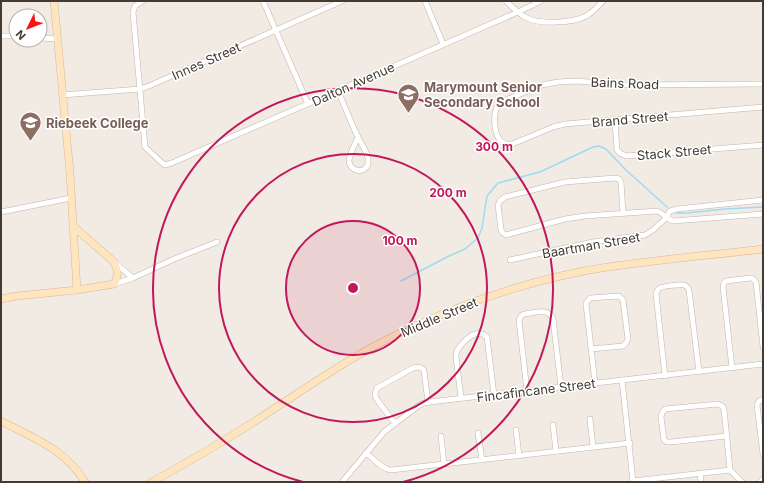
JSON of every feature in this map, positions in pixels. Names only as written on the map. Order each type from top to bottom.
[{"type":"main road","points":[[54,1],[78,290]]},
{"type":"main road","points":[[1,299],[78,290],[114,284],[118,272],[113,261],[73,226]]},
{"type":"main road","name":"Middle Street","points":[[152,482],[235,434],[359,354],[401,332],[457,308],[508,290],[559,276],[621,265],[763,249]]},
{"type":"main road","points":[[1,421],[53,448],[70,462],[85,482]]},
{"type":"street","points":[[140,89],[133,12],[135,6],[141,1]]},
{"type":"street","points":[[263,1],[308,104]]},
{"type":"street","name":"Innes Street","points":[[62,95],[140,89],[149,86],[342,1]]},
{"type":"street","points":[[425,1],[443,44]]},
{"type":"street","points":[[506,1],[526,18],[555,22],[567,21],[585,16],[593,11],[603,1]]},
{"type":"street","name":"Dalton Avenue","points":[[140,89],[145,147],[155,158],[165,165],[170,164],[541,1]]},
{"type":"street","points":[[48,38],[58,39]]},
{"type":"street","name":"Bains Road","points":[[501,141],[495,124],[495,110],[499,103],[542,85],[577,81],[624,85],[763,84]]},
{"type":"street","points":[[338,91],[368,159],[368,164],[365,169],[357,171],[349,163],[349,160],[358,138]]},
{"type":"street","name":"Brand Street","points":[[501,141],[510,145],[558,125],[763,107]]},
{"type":"street","name":"Stack Street","points":[[615,120],[617,150],[626,156],[763,144]]},
{"type":"street","points":[[623,213],[621,182],[619,179],[615,178],[554,184],[505,197],[499,202],[498,205],[501,230],[503,234],[506,235],[565,219],[585,216],[657,211],[661,212],[666,218],[673,221],[763,214]]},
{"type":"street","points":[[1,212],[71,198]]},
{"type":"street","name":"Baartman Street","points":[[510,260],[593,242],[646,235],[666,218],[670,211],[676,209],[763,200]]},
{"type":"street","points":[[114,284],[133,278],[174,259],[217,242]]},
{"type":"street","points":[[113,261],[133,278]]},
{"type":"street","points":[[732,368],[723,287],[726,281],[750,278],[754,279],[756,282],[763,347]]},
{"type":"street","points":[[666,376],[656,294],[660,288],[678,285],[685,286],[689,290],[699,372]]},
{"type":"street","points":[[591,349],[623,346],[627,342],[628,339],[623,300],[619,296],[590,298],[586,302],[586,304],[591,349],[595,383]]},
{"type":"street","points":[[527,391],[519,320],[524,314],[547,312],[552,316],[560,387]]},
{"type":"street","points":[[461,398],[456,357],[457,351],[468,337],[480,333],[488,337],[494,395]]},
{"type":"street","name":"Fincafincane Street","points":[[343,482],[384,432],[418,406],[428,402],[763,364]]},
{"type":"street","points":[[395,423],[376,396],[375,393],[377,388],[413,368],[419,367],[423,369],[425,373],[428,402]]},
{"type":"street","points":[[622,380],[633,481],[667,480],[700,473],[730,470]]},
{"type":"street","points":[[763,399],[759,401],[757,405],[763,454]]},
{"type":"street","points":[[726,436],[667,442],[664,440],[661,414],[665,410],[720,404],[723,408],[730,470],[742,482]]},
{"type":"street","points":[[590,419],[593,447]]},
{"type":"street","points":[[553,425],[556,452]]},
{"type":"street","points":[[516,430],[519,456]]},
{"type":"street","points":[[478,433],[482,460]]},
{"type":"street","points":[[441,436],[444,464]]},
{"type":"street","points":[[366,453],[388,470],[630,443]]},
{"type":"street","points":[[700,473],[701,482]]},
{"type":"street","points":[[760,482],[763,479]]},
{"type":"waterway","points":[[401,281],[465,249],[478,238],[482,228],[487,196],[498,183],[540,172],[593,147],[599,146],[606,149],[626,170],[667,207]]},
{"type":"waterway","points":[[676,213],[763,207]]},
{"type":"place","name":"Marymount Senior Secondary School","points":[[409,114]]},
{"type":"place","name":"Riebeek College","points":[[30,142]]}]
